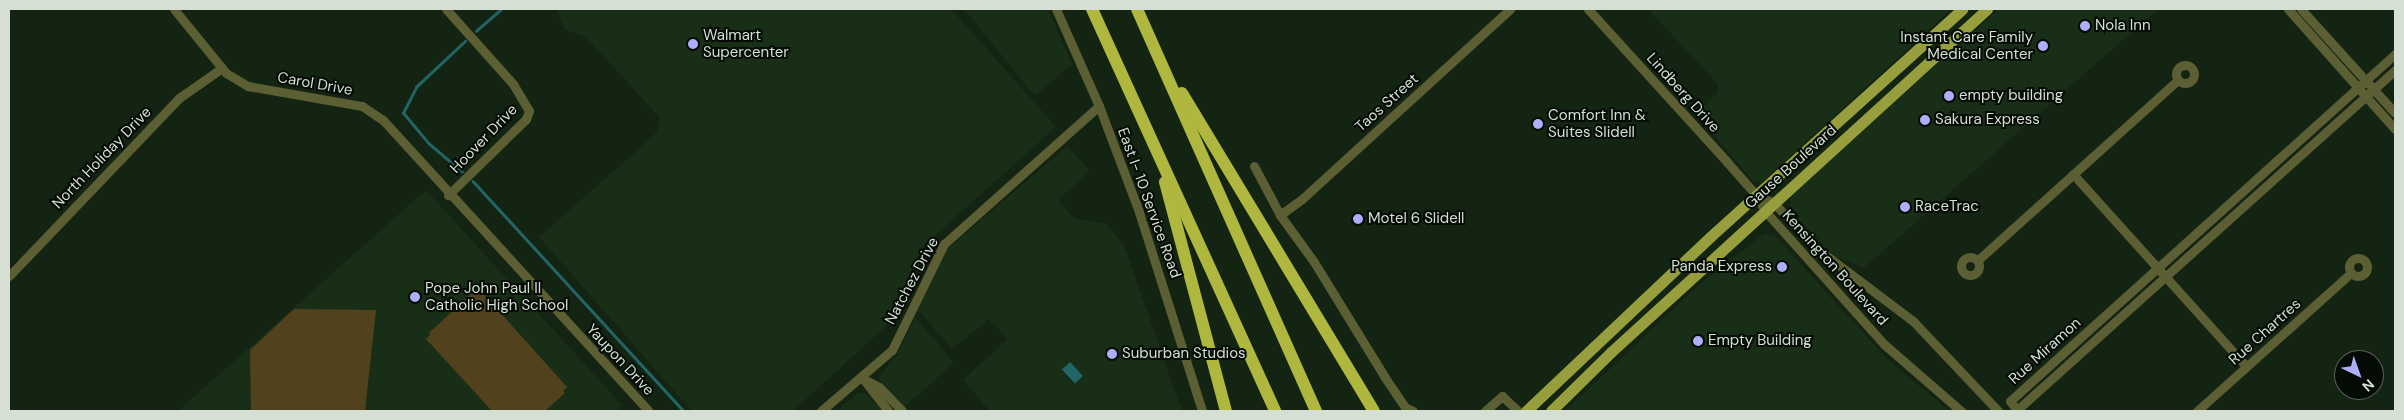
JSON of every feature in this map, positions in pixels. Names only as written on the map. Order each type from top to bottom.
[{"type":"highway","points":[[1092,9],[1275,411]]},
{"type":"highway","points":[[1137,9],[1316,411]]},
{"type":"highway","points":[[1155,49],[1374,411]]},
{"type":"highway","points":[[1157,150],[1226,411]]},
{"type":"main road","name":"Gause Boulevard","points":[[1526,411],[1962,9]]},
{"type":"main road","name":"Gause Boulevard","points":[[1551,411],[1616,347],[1987,9]]},
{"type":"street","name":"Carol Drive","points":[[174,9],[222,68],[248,86],[362,106],[384,120],[448,195]]},
{"type":"street","name":"Hoover Drive","points":[[446,9],[513,84],[529,111],[526,118],[448,195]]},
{"type":"street","name":"East I- 10 Service Road","points":[[1056,9],[1099,106],[1152,249],[1202,411]]},
{"type":"street","name":"Taos Street","points":[[1280,215],[1302,199],[1510,9]]},
{"type":"street","name":"Lindberg Drive","points":[[1588,9],[1757,196]]},
{"type":"street","points":[[1962,9],[1973,22]]},
{"type":"street","points":[[2288,9],[2395,129]]},
{"type":"street","points":[[2301,9],[2395,113]]},
{"type":"street","name":"Rue Miramon","points":[[2395,54],[2010,401],[2017,410],[2395,70]]},
{"type":"street","name":"North Holiday Drive","points":[[9,276],[83,196],[179,98],[222,68]]},
{"type":"street","points":[[1978,260],[2178,80]]},
{"type":"street","name":"Natchez Drive","points":[[821,411],[862,378],[892,350],[944,244],[1099,106]]},
{"type":"street","points":[[1254,166],[1280,215],[1314,262],[1384,376],[1405,407],[1413,411]]},
{"type":"street","points":[[2073,174],[2246,366]]},
{"type":"street","name":"Yaupon Drive","points":[[448,195],[646,411]]},
{"type":"street","name":"Kensington Boulevard","points":[[1757,196],[1774,203],[1815,246],[1932,338],[1998,411]]},
{"type":"street","name":"Kensington Boulevard","points":[[1757,196],[1765,211],[1886,345],[1961,411]]},
{"type":"street","name":"Rue Chartres","points":[[2197,411],[2351,273]]},
{"type":"street","points":[[1606,337],[1616,347]]},
{"type":"street","points":[[862,378],[888,411]]},
{"type":"street","points":[[862,378],[880,388],[902,411]]},
{"type":"street","points":[[1485,411],[1502,396],[1518,411]]},
{"type":"shaded area","points":[[556,9],[951,9],[1056,127],[923,246],[886,326],[793,411],[692,411],[539,237],[649,140],[657,132],[660,118],[586,37],[564,29]]},
{"type":"shaded area","points":[[964,9],[1048,9],[1072,64],[1035,96]]},
{"type":"shaded area","points":[[1648,9],[1951,9],[1761,183],[1753,181],[1695,113],[1718,93],[1718,84]]},
{"type":"shaded area","points":[[1999,9],[2158,9],[1864,268],[1834,256],[1789,210],[1791,194]]},
{"type":"shaded area","points":[[1067,146],[1090,171],[1058,200],[1075,219],[1105,223],[1124,245],[1182,411],[990,411],[963,380],[1008,339],[989,319],[952,349],[918,310],[944,252]]},
{"type":"shaded area","name":"Pope John Paul II Catholic High School","points":[[426,190],[622,405],[616,411],[178,411]]},
{"type":"shaded area","points":[[1764,234],[1775,236],[1886,358],[1949,411],[1565,411],[1700,284]]},
{"type":"shaded area","points":[[480,290],[567,387],[563,391],[565,393],[545,411],[492,411],[426,339],[430,335],[429,333],[474,291],[476,293]]},
{"type":"shaded area","points":[[294,309],[376,310],[365,411],[251,411],[250,350]]},
{"type":"shaded area","points":[[915,317],[954,363],[904,407],[878,378],[897,355]]},
{"type":"shaded area","points":[[858,393],[866,394],[882,411],[837,411]]},
{"type":"water","points":[[1070,362],[1083,376],[1075,383],[1062,370]]},
{"type":"waterway","points":[[476,31],[501,9]]},
{"type":"waterway","points":[[462,172],[429,144],[403,113],[416,87],[465,41]]},
{"type":"waterway","points":[[473,181],[684,411]]},
{"type":"place","name":"Nola Inn","points":[[2085,26]]},
{"type":"place","name":"Walmart Supercenter","points":[[693,44]]},
{"type":"place","name":"Instant Care Family Medical Center","points":[[2043,46]]},
{"type":"place","name":"empty building","points":[[1949,96]]},
{"type":"place","name":"Sakura Express","points":[[1925,120]]},
{"type":"place","name":"Comfort Inn & Suites Slidell","points":[[1538,124]]},
{"type":"place","name":"RaceTrac","points":[[1905,207]]},
{"type":"place","name":"Motel 6 Slidell","points":[[1358,219]]},
{"type":"place","name":"Panda Express","points":[[1782,267]]},
{"type":"place","name":"Pope John Paul II Catholic High School","points":[[415,297]]},
{"type":"place","name":"Empty Building","points":[[1698,341]]},
{"type":"place","name":"Suburban Studios","points":[[1112,354]]}]
